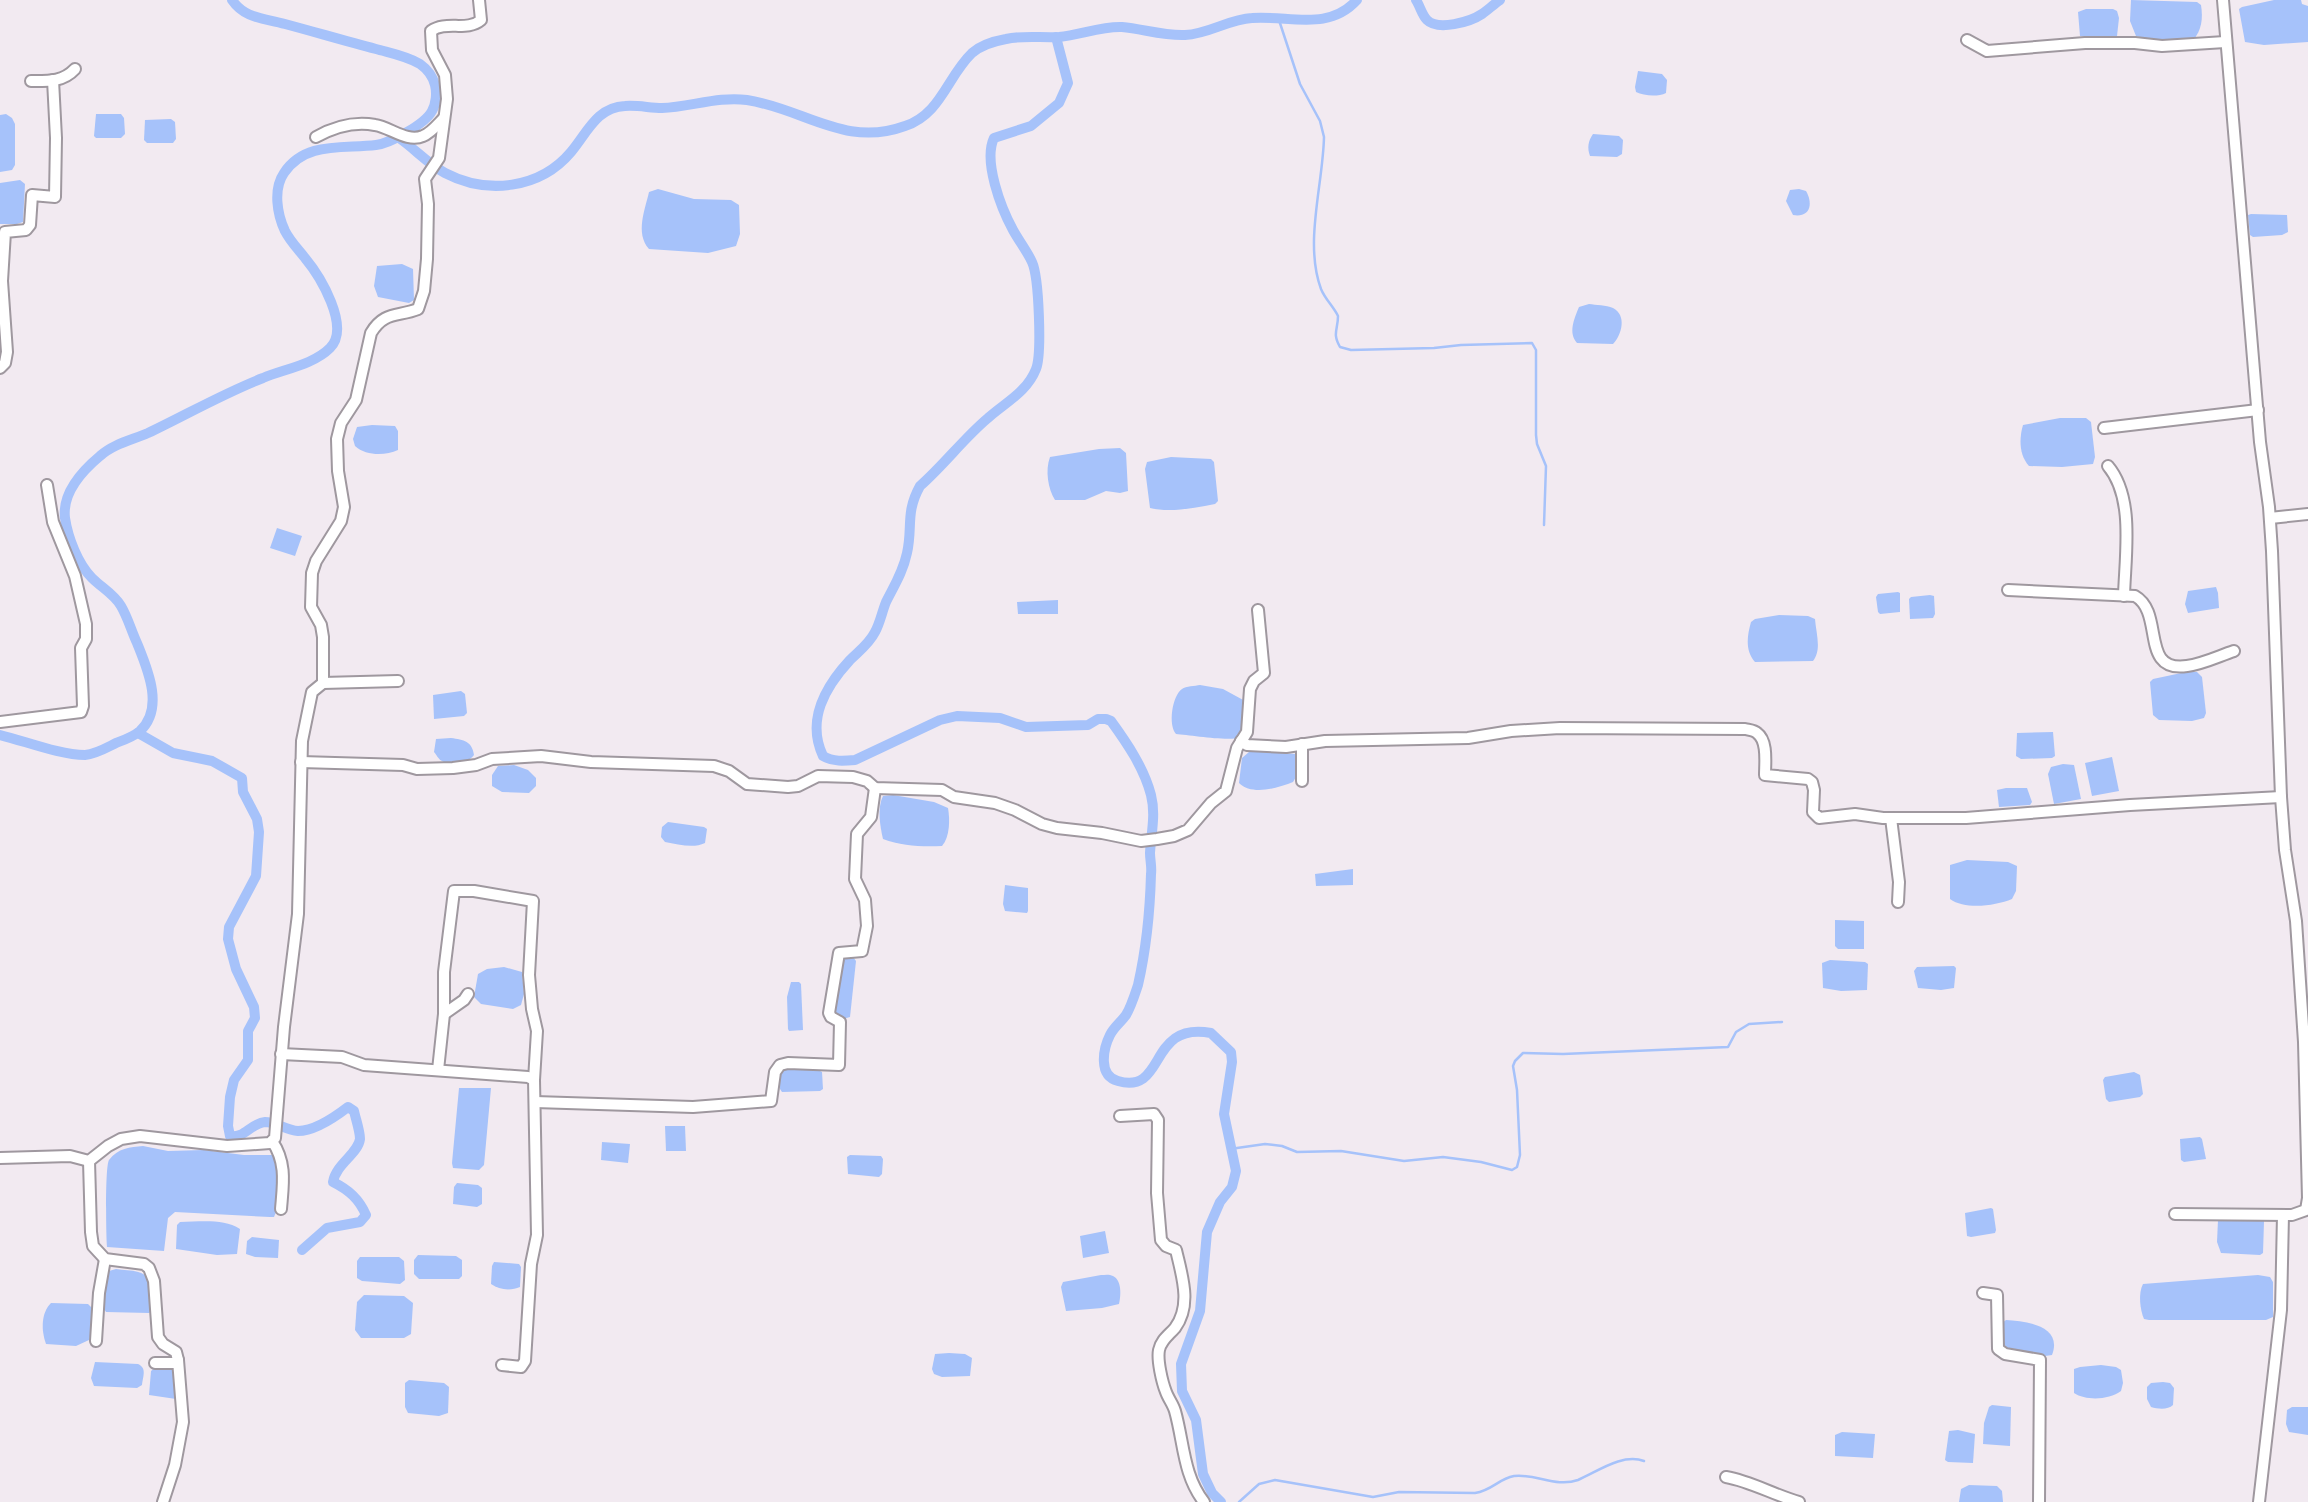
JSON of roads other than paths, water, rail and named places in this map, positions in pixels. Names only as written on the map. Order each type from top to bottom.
[{"type":"street","points":[[323,683],[322,629],[311,607],[311,584],[316,561],[338,530],[344,507],[338,471],[337,439],[341,423],[356,400],[371,333],[376,324],[398,312],[418,309],[421,304],[427,258],[428,204],[425,179],[437,161],[447,86],[445,75],[432,50],[430,33],[438,26],[478,23],[481,20],[479,0]]},
{"type":"street","points":[[2175,1214],[2300,1214],[2306,1210],[2308,1198],[2304,985],[2280,797],[2274,663],[2275,594],[2270,518],[2261,453],[2223,0]]},
{"type":"street","points":[[1967,40],[1987,51],[2085,43],[2162,46],[2225,42]]},
{"type":"street","points":[[31,81],[68,77],[75,69]]},
{"type":"street","points":[[0,368],[5,363],[7,352],[2,281],[5,232],[26,230],[30,225],[32,195],[55,197],[53,80]]},
{"type":"street","points":[[316,136],[352,124],[376,125],[405,136],[425,136],[444,118]]},
{"type":"street","points":[[2104,428],[2258,410]]},
{"type":"street","points":[[2108,466],[2117,477],[2127,532],[2124,596]]},
{"type":"street","points":[[0,722],[81,712],[83,706],[81,648],[86,639],[86,624],[75,576],[53,522],[47,485]]},
{"type":"street","points":[[2270,518],[2308,514]]},
{"type":"street","points":[[2008,590],[2135,596],[2145,605],[2160,659],[2169,665],[2189,666],[2235,651]]},
{"type":"street","points":[[301,762],[403,765],[418,769],[453,768],[476,765],[492,759],[541,756],[590,762],[714,766],[729,771],[747,784],[788,787],[798,786],[818,776],[853,777],[867,781],[875,788],[942,790],[954,797],[995,803],[1057,828],[1141,841],[1157,839],[1188,830],[1210,803],[1226,791],[1237,748],[1247,732],[1250,689],[1254,681],[1264,673],[1258,610]]},
{"type":"street","points":[[89,1161],[121,1139],[140,1136],[227,1146],[270,1143],[275,1138],[281,1054],[298,915],[302,741],[312,692],[323,683],[398,681]]},
{"type":"street","points":[[1241,741],[1247,745],[1286,747],[1325,741],[1468,738],[1511,731],[1560,729],[1745,729],[1758,733],[1762,739],[1765,775],[1808,779],[1812,782],[1813,812],[1819,818],[1855,814],[1891,818],[1966,818],[2280,797]]},
{"type":"street","points":[[1302,780],[1303,744]]},
{"type":"street","points":[[535,1102],[693,1107],[771,1101],[775,1072],[780,1065],[839,1065],[840,1022],[831,1017],[830,1013],[838,953],[862,951],[867,926],[865,900],[855,879],[857,834],[871,817],[875,788]]},
{"type":"street","points":[[1891,818],[1899,882],[1898,902]]},
{"type":"street","points":[[438,1070],[444,1014],[444,972],[454,891],[474,891],[533,901],[529,975],[537,1031],[534,1080],[537,1235],[531,1264],[525,1361],[521,1367],[502,1365]]},
{"type":"street","points":[[444,1014],[468,994]]},
{"type":"street","points":[[281,1054],[320,1055],[349,1058],[365,1065],[528,1077],[534,1080]]},
{"type":"street","points":[[1120,1116],[1154,1114],[1158,1120],[1157,1193],[1161,1240],[1166,1246],[1176,1250],[1185,1307],[1180,1320],[1163,1341],[1159,1352],[1166,1393],[1175,1409],[1189,1474],[1204,1502]]},
{"type":"street","points":[[272,1141],[284,1168],[281,1209]]},
{"type":"street","points":[[0,1158],[70,1156],[89,1161]]},
{"type":"street","points":[[89,1161],[93,1247],[105,1259],[144,1264],[149,1268],[154,1281],[158,1337],[163,1344],[176,1352],[178,1360],[183,1422],[175,1465],[163,1502]]},
{"type":"street","points":[[2259,1502],[2281,1310],[2283,1215]]},
{"type":"street","points":[[96,1341],[99,1293],[105,1259]]},
{"type":"street","points":[[1983,1293],[1997,1295],[1996,1345],[1999,1351],[2040,1360],[2039,1502]]},
{"type":"street","points":[[155,1363],[174,1363],[178,1360]]},
{"type":"street","points":[[1726,1477],[1741,1479],[1750,1485],[1799,1502]]},
{"type":"water","points":[[2131,0],[2197,2],[2201,5],[2202,15],[2198,32],[2193,40],[2160,43],[2136,36],[2130,21]]},
{"type":"water","points":[[2274,0],[2301,0],[2302,4],[2308,6],[2308,42],[2264,45],[2245,42],[2239,9]]},
{"type":"water","points":[[2086,9],[2117,11],[2119,18],[2117,36],[2080,36],[2078,12]]},
{"type":"water","points":[[1638,71],[1662,74],[1667,80],[1666,93],[1651,96],[1636,92]]},
{"type":"water","points":[[6,114],[15,124],[15,165],[12,170],[0,172],[0,115]]},
{"type":"water","points":[[96,114],[121,114],[124,118],[125,134],[121,138],[96,138]]},
{"type":"water","points":[[171,119],[175,122],[176,139],[173,143],[147,143],[144,140],[145,120]]},
{"type":"water","points":[[1593,134],[1619,136],[1623,140],[1622,154],[1617,157],[1590,156],[1588,145]]},
{"type":"water","points":[[20,180],[25,184],[23,222],[0,224],[0,183]]},
{"type":"water","points":[[658,189],[694,199],[731,200],[739,205],[740,234],[736,246],[708,253],[649,249],[643,236],[642,221],[649,192]]},
{"type":"water","points":[[1790,190],[1806,191],[1810,205],[1804,214],[1793,215],[1786,201]]},
{"type":"water","points":[[2248,215],[2287,215],[2288,232],[2282,235],[2253,237],[2250,235]]},
{"type":"water","points":[[402,264],[413,269],[414,300],[409,303],[378,297],[374,286],[377,266]]},
{"type":"water","points":[[1589,304],[1613,308],[1620,315],[1621,330],[1613,344],[1577,343],[1574,339],[1575,316],[1579,307]]},
{"type":"water","points":[[2060,418],[2086,418],[2091,422],[2095,457],[2093,464],[2029,466],[2021,447],[2023,425]]},
{"type":"water","points":[[395,426],[398,431],[398,450],[376,454],[355,446],[353,439],[357,427]]},
{"type":"water","points":[[1120,448],[1126,453],[1128,491],[1106,491],[1085,500],[1055,500],[1048,479],[1050,457]]},
{"type":"water","points":[[1171,457],[1211,459],[1214,462],[1218,501],[1215,504],[1174,510],[1150,508],[1145,469],[1147,462]]},
{"type":"water","points":[[277,528],[302,536],[295,556],[270,548]]},
{"type":"water","points":[[2216,587],[2219,608],[2188,613],[2185,604],[2188,591]]},
{"type":"water","points":[[1898,592],[1900,612],[1880,614],[1876,597],[1878,594]]},
{"type":"water","points":[[1934,596],[1933,618],[1910,619],[1909,599]]},
{"type":"water","points":[[1058,600],[1058,614],[1018,614],[1017,602]]},
{"type":"water","points":[[1779,615],[1808,616],[1815,619],[1818,647],[1813,661],[1755,662],[1752,658],[1748,643],[1751,622]]},
{"type":"water","points":[[2186,672],[2197,672],[2202,677],[2206,713],[2204,718],[2192,721],[2159,720],[2153,715],[2150,682]]},
{"type":"water","points":[[1200,685],[1223,689],[1245,701],[1241,737],[1220,739],[1176,734],[1172,718],[1176,698],[1184,688]]},
{"type":"water","points":[[461,691],[465,694],[467,713],[464,716],[434,719],[433,695]]},
{"type":"water","points":[[2053,732],[2055,756],[2052,758],[2021,759],[2016,756],[2017,733]]},
{"type":"water","points":[[451,738],[467,742],[474,755],[459,763],[450,764],[441,760],[434,752],[436,739]]},
{"type":"water","points":[[1249,752],[1296,754],[1296,777],[1293,782],[1258,790],[1239,783],[1242,758]]},
{"type":"water","points":[[2112,757],[2119,791],[2092,796],[2085,763]]},
{"type":"water","points":[[514,765],[528,770],[536,778],[536,786],[529,793],[502,792],[492,786],[492,775],[498,766]]},
{"type":"water","points":[[2074,765],[2081,799],[2054,804],[2048,774],[2051,767]]},
{"type":"water","points":[[2027,788],[2032,802],[2030,805],[1999,807],[1997,790]]},
{"type":"water","points":[[893,795],[934,802],[948,808],[948,833],[942,846],[912,846],[883,839],[881,801],[883,796]]},
{"type":"water","points":[[668,822],[704,827],[707,829],[705,843],[690,846],[665,842],[661,837],[662,827]]},
{"type":"water","points":[[1967,860],[2008,862],[2017,866],[2016,891],[2012,899],[1980,906],[1964,905],[1950,899],[1950,865]]},
{"type":"water","points":[[1353,869],[1353,885],[1316,886],[1315,874]]},
{"type":"water","points":[[1005,885],[1028,888],[1027,913],[1005,911]]},
{"type":"water","points":[[1835,920],[1864,921],[1864,949],[1838,949],[1835,946]]},
{"type":"water","points":[[847,956],[856,961],[850,1017],[843,1019],[836,1015],[834,1010],[843,957]]},
{"type":"water","points":[[1830,960],[1868,964],[1867,990],[1841,991],[1823,988],[1822,963]]},
{"type":"water","points":[[1954,966],[1954,988],[1918,988],[1914,971],[1917,967]]},
{"type":"water","points":[[504,967],[522,972],[524,994],[521,1005],[513,1009],[481,1004],[474,997],[478,974],[487,969]]},
{"type":"water","points":[[791,982],[801,984],[803,1030],[788,1029],[787,997]]},
{"type":"water","points":[[784,1070],[818,1070],[822,1072],[823,1089],[782,1092],[780,1074]]},
{"type":"water","points":[[2134,1072],[2140,1075],[2143,1094],[2140,1097],[2109,1102],[2106,1099],[2103,1080],[2105,1077]]},
{"type":"water","points":[[459,1088],[491,1088],[484,1165],[479,1170],[453,1168]]},
{"type":"water","points":[[665,1126],[685,1126],[686,1151],[666,1151]]},
{"type":"water","points":[[2200,1137],[2206,1159],[2184,1162],[2181,1160],[2180,1139]]},
{"type":"water","points":[[602,1142],[630,1144],[628,1163],[601,1160]]},
{"type":"water","points":[[143,1146],[168,1151],[204,1150],[273,1155],[278,1159],[274,1217],[175,1212],[168,1218],[164,1251],[107,1247],[106,1188],[109,1160],[120,1151]]},
{"type":"water","points":[[881,1156],[882,1174],[879,1177],[848,1174],[847,1157]]},
{"type":"water","points":[[457,1183],[478,1185],[482,1188],[482,1204],[477,1207],[453,1204],[454,1187]]},
{"type":"water","points":[[1991,1208],[1995,1233],[1967,1236],[1965,1213]]},
{"type":"water","points":[[2262,1219],[2263,1253],[2221,1253],[2217,1242],[2218,1220]]},
{"type":"water","points":[[180,1222],[219,1222],[240,1229],[237,1254],[217,1255],[176,1249],[177,1225]]},
{"type":"water","points":[[1105,1231],[1109,1253],[1083,1258],[1080,1236]]},
{"type":"water","points":[[252,1237],[279,1240],[278,1258],[246,1254],[247,1241]]},
{"type":"water","points":[[418,1255],[456,1256],[462,1260],[462,1276],[459,1279],[419,1279],[414,1274],[414,1260]]},
{"type":"water","points":[[360,1257],[399,1257],[404,1261],[405,1280],[400,1284],[362,1281],[357,1278],[357,1261]]},
{"type":"water","points":[[494,1262],[519,1264],[520,1287],[505,1289],[491,1284]]},
{"type":"water","points":[[116,1269],[138,1272],[149,1279],[149,1313],[106,1312],[102,1305],[106,1277],[109,1271]]},
{"type":"water","points":[[1112,1275],[1118,1281],[1119,1304],[1066,1311],[1061,1287],[1063,1282]]},
{"type":"water","points":[[2258,1275],[2270,1277],[2273,1282],[2273,1317],[2266,1320],[2144,1319],[2140,1297],[2143,1284]]},
{"type":"water","points":[[364,1295],[404,1296],[413,1303],[411,1334],[404,1338],[361,1338],[355,1330],[357,1302]]},
{"type":"water","points":[[51,1303],[88,1304],[92,1308],[89,1340],[76,1346],[46,1344],[43,1322]]},
{"type":"water","points":[[2006,1320],[2033,1324],[2048,1331],[2054,1345],[2052,1355],[2010,1350],[2001,1342],[2002,1323]]},
{"type":"water","points":[[935,1354],[965,1354],[972,1358],[970,1376],[942,1377],[934,1374],[932,1369]]},
{"type":"water","points":[[95,1362],[138,1364],[144,1375],[142,1385],[137,1388],[94,1386],[91,1378]]},
{"type":"water","points":[[2101,1365],[2121,1370],[2121,1391],[2098,1398],[2074,1393],[2074,1369]]},
{"type":"water","points":[[156,1367],[176,1368],[176,1399],[149,1395],[151,1371]]},
{"type":"water","points":[[409,1380],[444,1383],[449,1387],[448,1413],[439,1416],[408,1413],[405,1407],[405,1383]]},
{"type":"water","points":[[2151,1383],[2170,1383],[2174,1388],[2173,1405],[2163,1409],[2151,1407],[2147,1399],[2147,1387]]},
{"type":"water","points":[[1992,1405],[2011,1407],[2010,1446],[1983,1444],[1984,1423]]},
{"type":"water","points":[[2292,1407],[2308,1407],[2308,1435],[2289,1432],[2286,1424],[2287,1410]]},
{"type":"water","points":[[1949,1431],[1975,1434],[1973,1463],[1945,1460]]},
{"type":"water","points":[[1842,1432],[1875,1434],[1873,1458],[1835,1456],[1835,1435]]},
{"type":"water","points":[[1969,1485],[1997,1486],[2002,1491],[2003,1502],[1959,1502],[1961,1489]]},
{"type":"waterway","points":[[0,735],[54,750],[85,755],[131,737],[147,722],[153,700],[149,676],[121,606],[87,572],[74,550],[65,518],[70,491],[87,468],[111,448],[248,384],[307,363],[330,348],[336,339],[337,328],[331,302],[311,266],[285,231],[278,209],[278,186],[284,173],[303,156],[326,148],[376,145],[398,137],[422,122],[434,105],[436,91],[433,79],[425,68],[415,61],[256,17],[243,11],[232,0]]},
{"type":"waterway","points":[[399,138],[445,173],[461,180],[495,186],[529,181],[544,174],[571,152],[600,116],[615,107],[662,108],[726,99],[747,100],[844,130],[883,132],[905,126],[927,113],[972,53],[997,41],[1019,37],[1059,37],[1114,27],[1169,34],[1194,34],[1244,19],[1321,19],[1346,10],[1357,0]]},
{"type":"waterway","points":[[1416,0],[1427,20],[1439,25],[1477,17],[1500,0]]},
{"type":"waterway","points":[[1278,17],[1300,84],[1320,121],[1324,137],[1314,253],[1321,289],[1338,316],[1336,335],[1340,347],[1351,350],[1532,343],[1536,350],[1537,444],[1546,466],[1544,525]]},
{"type":"waterway","points":[[1056,37],[1068,83],[1059,103],[1031,126],[994,138],[991,148],[992,171],[999,197],[1008,221],[1034,270],[1039,333],[1036,369],[1022,390],[979,426],[920,486],[912,504],[909,544],[901,573],[873,636],[841,670],[826,693],[817,717],[818,743],[823,756],[827,758],[855,760],[940,720],[957,716],[1000,718],[1026,727],[1088,725],[1098,719],[1106,719],[1111,721],[1129,747],[1151,795],[1153,824],[1150,888],[1147,930],[1138,985],[1128,1012],[1113,1029],[1105,1047],[1107,1074],[1118,1081],[1133,1082],[1144,1078],[1176,1037],[1191,1032],[1211,1033],[1231,1052],[1232,1062],[1224,1114],[1236,1171],[1232,1187],[1220,1202],[1207,1232],[1200,1311],[1181,1364],[1182,1391],[1196,1420],[1203,1474],[1212,1493],[1221,1502]]},
{"type":"waterway","points":[[138,733],[173,753],[212,761],[242,778],[243,792],[257,819],[259,832],[256,876],[229,927],[228,939],[236,969],[254,1007],[255,1018],[248,1031],[248,1060],[234,1080],[230,1097],[230,1136],[239,1135],[265,1122],[298,1131],[311,1129],[348,1107],[354,1111],[360,1139],[355,1150],[338,1170],[333,1182],[353,1196],[366,1215],[360,1222],[327,1228],[302,1250]]},
{"type":"waterway","points":[[1230,1149],[1265,1144],[1282,1146],[1297,1152],[1341,1151],[1404,1161],[1443,1157],[1481,1162],[1512,1170],[1517,1167],[1520,1155],[1517,1090],[1513,1066],[1523,1053],[1563,1054],[1728,1047],[1736,1032],[1749,1024],[1782,1022]]},
{"type":"waterway","points":[[1239,1502],[1259,1484],[1275,1480],[1373,1497],[1399,1492],[1475,1493],[1514,1476],[1570,1482],[1618,1461],[1644,1461]]}]
